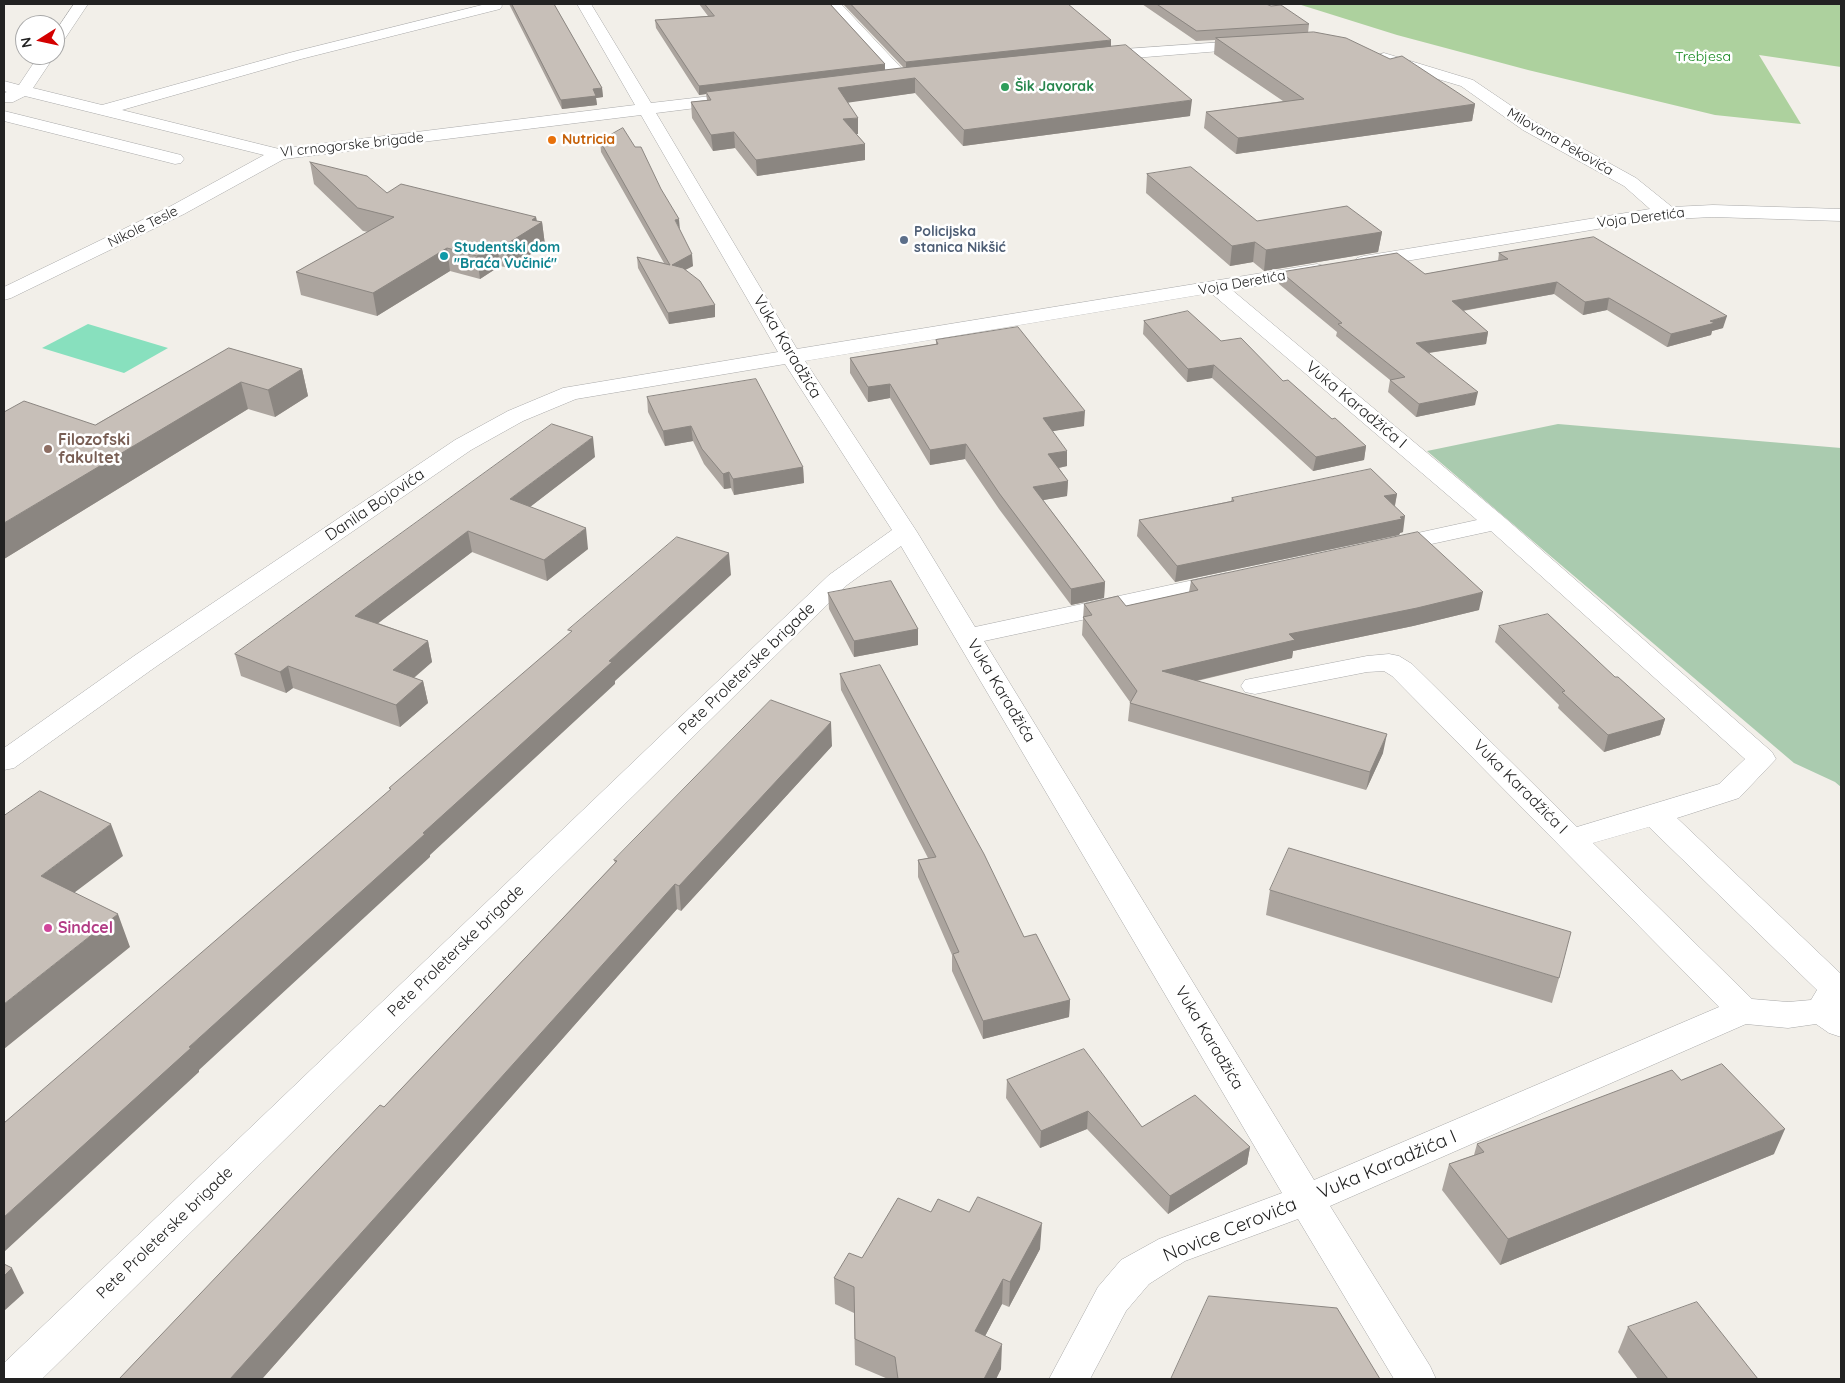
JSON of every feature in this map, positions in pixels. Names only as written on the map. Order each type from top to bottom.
[{"type":"street","points":[[65,28],[81,4]]},
{"type":"street","name":"Vuka Karadžića","points":[[584,4],[648,109],[792,358],[905,532],[1306,1200],[1416,1379]]},
{"type":"street","points":[[833,4],[901,77]]},
{"type":"street","points":[[102,111],[295,56],[495,6]]},
{"type":"street","points":[[1083,58],[1150,51],[1274,43]]},
{"type":"street","name":"Milovana Pekovića","points":[[1366,53],[1466,83],[1528,126],[1630,182],[1666,213]]},
{"type":"street","points":[[4,99],[23,91],[40,65]]},
{"type":"street","points":[[881,79],[920,75]]},
{"type":"street","name":"VI crnogorske brigade","points":[[4,86],[279,154],[648,109]]},
{"type":"street","points":[[648,109],[745,97]]},
{"type":"street","points":[[4,116],[175,159]]},
{"type":"street","name":"Nikole Tesle","points":[[4,294],[141,229],[243,176],[279,154]]},
{"type":"street","name":"Voja Deretića","points":[[792,358],[1652,214],[1713,211],[1841,215]]},
{"type":"street","name":"Vuka Karadžića I","points":[[1216,288],[1496,523],[1762,759],[1729,792],[1655,815],[1835,988],[1831,1017],[1743,1011],[1306,1200]]},
{"type":"street","name":"Danila Bojovića","points":[[4,760],[169,645],[497,423],[532,407],[571,393],[792,358]]},
{"type":"street","points":[[1369,550],[1496,523]]},
{"type":"street","name":"Pete Proleterske brigade","points":[[15,1379],[838,580],[905,532]]},
{"type":"street","points":[[968,636],[1251,575]]},
{"type":"street","name":"Vuka Karadžića I","points":[[1255,686],[1367,664],[1389,662],[1402,670],[1743,1011]]},
{"type":"street","points":[[1572,838],[1655,815]]},
{"type":"street","name":"Novice Cerovića","points":[[1068,1379],[1112,1299],[1135,1272],[1172,1250],[1306,1200]]},
{"type":"green space","name":"Trebjesa","points":[[1298,4],[1841,4],[1841,67],[1759,55],[1801,124],[1715,115],[1528,70],[1397,35]]},
{"type":"green space","points":[[88,324],[168,348],[124,373],[42,348]]},
{"type":"green space","points":[[1558,424],[1841,448],[1841,787],[1835,782],[1794,763],[1427,451]]},
{"type":"building","points":[[512,4],[554,4],[602,88],[593,89],[596,96],[561,100]]},
{"type":"building","points":[[705,4],[830,4],[885,64],[699,86],[655,20],[714,16]]},
{"type":"building","points":[[851,4],[1068,4],[1111,40],[906,62]]},
{"type":"building","points":[[1157,4],[1281,5],[1309,24],[1197,31]]},
{"type":"building","points":[[1314,32],[1346,38],[1390,59],[1402,56],[1475,104],[1238,138],[1206,112],[1304,99],[1216,38]]},
{"type":"building","points":[[1126,45],[1192,100],[964,130],[915,78],[838,88],[858,118],[843,119],[865,144],[756,160],[734,132],[711,135],[691,102],[711,100],[706,92],[901,68]]},
{"type":"building","points":[[623,128],[635,147],[641,147],[661,189],[679,219],[675,220],[692,254],[672,265],[683,268],[700,281],[715,305],[668,313],[637,257],[670,265],[600,141]]},
{"type":"building","points":[[310,162],[367,176],[387,193],[401,184],[536,217],[532,220],[542,222],[505,245],[497,243],[477,256],[447,248],[373,293],[296,272],[394,217],[358,208]]},
{"type":"building","points":[[1191,167],[1257,221],[1347,206],[1382,232],[1266,250],[1255,242],[1232,246],[1147,174]]},
{"type":"building","points":[[1594,237],[1727,316],[1710,321],[1715,323],[1671,334],[1609,298],[1585,302],[1557,282],[1452,301],[1488,332],[1416,343],[1478,392],[1419,404],[1390,380],[1405,377],[1338,324],[1342,323],[1281,272],[1397,253],[1425,274],[1508,259],[1499,253]]},
{"type":"building","points":[[1188,311],[1221,341],[1241,338],[1283,381],[1288,380],[1366,446],[1316,457],[1214,365],[1188,369],[1144,321]]},
{"type":"building","points":[[1018,327],[1085,411],[1043,418],[1067,451],[1048,454],[1068,481],[1033,487],[1105,582],[1071,589],[999,493],[966,444],[930,450],[890,384],[868,387],[850,358],[938,344],[936,340]]},
{"type":"building","points":[[229,348],[302,369],[268,390],[241,382],[4,523],[4,412],[24,401],[95,425]]},
{"type":"building","points":[[756,379],[803,467],[733,479],[729,472],[723,474],[702,449],[691,426],[663,431],[647,397]]},
{"type":"building","points":[[552,424],[593,437],[510,499],[586,528],[544,560],[468,531],[355,616],[428,641],[393,670],[423,681],[396,705],[288,666],[280,672],[235,654]]},
{"type":"building","points":[[1371,469],[1397,494],[1384,496],[1405,516],[1400,517],[1402,519],[1177,566],[1139,520],[1234,501],[1232,498]]},
{"type":"building","points":[[1418,532],[1483,592],[1417,608],[1289,634],[1295,640],[1162,671],[1387,734],[1370,772],[1130,703],[1137,691],[1083,617],[1092,615],[1084,604],[1118,596],[1126,606],[1198,590],[1191,581]]},
{"type":"building","points":[[677,537],[729,553],[423,833],[425,834],[4,1217],[4,1123],[391,789],[389,788],[572,631],[568,630]]},
{"type":"building","points":[[891,581],[918,629],[854,641],[828,593]]},
{"type":"building","points":[[1548,614],[1615,677],[1618,677],[1665,719],[1608,735],[1562,692],[1565,691],[1499,626]]},
{"type":"building","points":[[880,665],[984,854],[1024,937],[1036,934],[1070,1000],[983,1021],[953,954],[959,952],[918,860],[936,857],[840,674]]},
{"type":"building","points":[[771,700],[831,722],[679,886],[675,884],[230,1379],[119,1379],[380,1105],[384,1107],[617,861],[614,860]]},
{"type":"building","points":[[40,791],[111,824],[41,876],[118,914],[4,1004],[4,816]]},
{"type":"building","points":[[1289,848],[1571,932],[1559,978],[1270,890]]},
{"type":"building","points":[[1084,1049],[1142,1127],[1195,1095],[1250,1147],[1170,1196],[1088,1111],[1041,1131],[1007,1080]]},
{"type":"building","points":[[1722,1064],[1785,1129],[1508,1239],[1449,1164],[1484,1152],[1477,1144],[1672,1070],[1681,1080]]},
{"type":"building","points":[[978,1197],[1042,1223],[1010,1282],[1003,1279],[975,1331],[1002,1344],[984,1379],[898,1379],[895,1357],[855,1339],[854,1287],[834,1278],[849,1253],[862,1258],[898,1198],[931,1212],[938,1199],[969,1212]]},
{"type":"building","points":[[4,1264],[12,1268],[4,1276]]},
{"type":"building","points":[[1209,1296],[1337,1308],[1380,1379],[1171,1379]]},
{"type":"building","points":[[1697,1302],[1758,1379],[1668,1379],[1628,1327]]},
{"type":"place","name":"Šik Javorak","points":[[1005,87]]},
{"type":"place","name":"Nutricia","points":[[552,140]]},
{"type":"place","name":"Policijska stanica Nikšić","points":[[904,240]]},
{"type":"place","name":"Studentski dom \"Braća Vučinić\"","points":[[444,256]]},
{"type":"place","name":"Filozofski fakultet","points":[[48,449]]},
{"type":"place","name":"Sindcel","points":[[48,928]]}]
